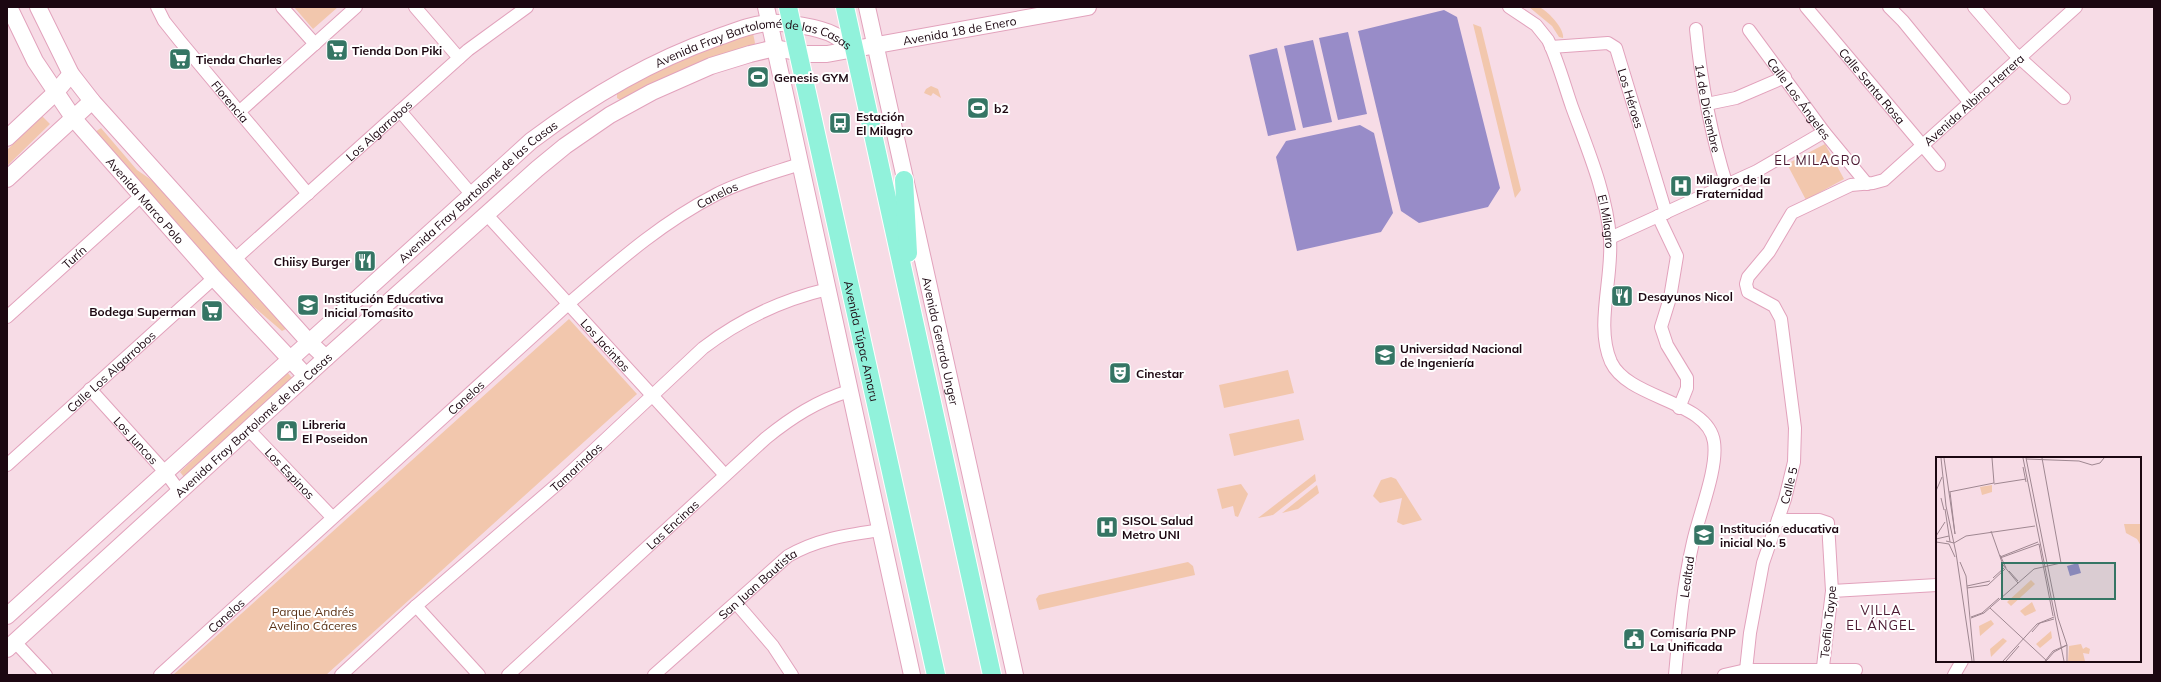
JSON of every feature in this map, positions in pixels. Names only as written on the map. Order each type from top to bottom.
[{"type":"main road","name":"Avenida Túpac Amaru","points":[[788,7],[936,675]]},
{"type":"main road","points":[[845,7],[992,675]]},
{"type":"main road","points":[[904,180],[911,306]]},
{"type":"street","name":"Avenida Marco Polo","points":[[9,7],[35,61],[55,93],[74,119],[214,278],[306,376]]},
{"type":"street","name":"Avenida Marco Polo","points":[[38,7],[71,74],[92,101],[309,342],[326,358]]},
{"type":"street","name":"Florencia","points":[[157,7],[164,21],[180,41],[308,194]]},
{"type":"street","points":[[282,7],[315,44]]},
{"type":"street","points":[[239,112],[356,7]]},
{"type":"street","points":[[415,7],[460,58]]},
{"type":"street","name":"Los Algarrobos","points":[[235,259],[460,58],[509,18],[527,7]]},
{"type":"street","points":[[766,7],[912,675]]},
{"type":"street","name":"Avenida Gerardo Unger","points":[[867,7],[904,180],[1015,675]]},
{"type":"street","name":"Avenida 18 de Enero","points":[[854,49],[1088,7]]},
{"type":"street","name":"El Milagro","points":[[1509,7],[1536,25],[1552,47],[1598,184],[1610,238],[1609,283],[1604,323],[1607,349],[1612,363],[1622,375],[1633,384],[1696,416]]},
{"type":"street","name":"Calle Santa Rosa","points":[[1806,7],[1939,165]]},
{"type":"street","points":[[1889,7],[1903,21],[1970,102]]},
{"type":"street","points":[[1974,7],[2019,58],[2064,98]]},
{"type":"street","name":"Avenida Albino Herrera","points":[[1769,302],[1751,296],[1746,289],[1746,280],[1769,252],[1788,217],[1800,208],[1845,188],[1884,180],[2019,58],[2069,9]]},
{"type":"street","name":"Avenida Fray Bartolomé de las Casas","points":[[7,616],[166,473],[289,358],[309,342],[531,141],[597,95],[631,75],[692,46],[734,31],[770,23],[792,25],[833,34],[854,49]]},
{"type":"street","name":"14 de Diciembre","points":[[1696,29],[1716,152],[1727,186]]},
{"type":"street","name":"Calle Los Ángeles","points":[[1749,30],[1824,132],[1867,184]]},
{"type":"street","name":"Los Héroes","points":[[1552,47],[1608,43],[1616,48],[1662,214],[1677,256],[1670,298],[1661,327],[1667,345],[1687,378],[1687,388],[1679,408]]},
{"type":"street","name":"Avenida Fray Bartolomé de las Casas","points":[[11,646],[306,376],[565,146],[610,115],[682,78],[750,54],[775,48],[814,55],[854,49]]},
{"type":"street","points":[[7,138],[55,93],[71,74]]},
{"type":"street","points":[[1707,104],[1736,98],[1785,77]]},
{"type":"street","points":[[597,95],[610,115]]},
{"type":"street","points":[[7,179],[92,101]]},
{"type":"street","points":[[400,111],[472,195]]},
{"type":"street","points":[[1610,238],[1727,186],[1757,171],[1824,132]]},
{"type":"street","name":"Canelos","points":[[160,675],[567,304],[666,223],[718,193],[800,164]]},
{"type":"street","name":"Turín","points":[[7,318],[141,196]]},
{"type":"street","name":"Los Jacintos","points":[[487,215],[725,475]]},
{"type":"street","name":"Calle Los Algarrobos","points":[[7,465],[214,278]]},
{"type":"street","name":"Tamarindos","points":[[341,675],[416,606],[562,480],[703,348],[754,315],[783,302],[828,289]]},
{"type":"street","name":"Calle 5","points":[[1746,670],[1750,633],[1764,563],[1789,486],[1794,462],[1795,428],[1781,319],[1774,306],[1769,302]]},
{"type":"street","name":"Los Juncos","points":[[90,389],[166,473],[180,492]]},
{"type":"street","name":"Las Encinas","points":[[508,675],[725,475],[783,424],[819,402],[849,390]]},
{"type":"street","name":"Lealtad","points":[[1675,675],[1688,563],[1706,494],[1715,448],[1712,432],[1696,416]]},
{"type":"street","name":"Los Espinos","points":[[248,429],[332,518]]},
{"type":"street","name":"Teofilo Taype","points":[[1778,520],[1819,520],[1828,523],[1832,592],[1822,672]]},
{"type":"street","name":"San Juan Bautista","points":[[657,674],[788,556],[800,549],[829,538],[880,530]]},
{"type":"street","points":[[1832,592],[1936,585]]},
{"type":"street","points":[[736,603],[773,646],[792,675]]},
{"type":"street","points":[[416,606],[478,675]]},
{"type":"street","points":[[11,646],[46,675]]},
{"type":"street","points":[[1954,675],[1961,662]]},
{"type":"street","points":[[1724,675],[1746,670],[1822,672],[1856,670]]},
{"type":"green space","points":[[294,7],[338,7],[313,29]]},
{"type":"green space","points":[[1529,7],[1539,7],[1555,20],[1563,34],[1563,38],[1559,37],[1552,26]]},
{"type":"green space","points":[[1473,24],[1481,27],[1521,190],[1515,198]]},
{"type":"green space","points":[[753,33],[755,43],[754,46],[622,101],[617,98],[617,92],[690,54]]},
{"type":"green space","points":[[931,86],[938,89],[941,98],[933,93],[931,96],[924,93],[926,89]]},
{"type":"green space","points":[[42,116],[50,124],[7,166],[7,150]]},
{"type":"green space","points":[[101,128],[137,170],[153,181],[288,328],[282,331],[225,282],[95,132]]},
{"type":"green space","points":[[1825,144],[1844,179],[1806,200],[1787,164]]},
{"type":"green space","name":"Parque Andrés Avelino Cáceres","points":[[569,319],[637,394],[326,675],[173,675]]},
{"type":"green space","points":[[1288,370],[1294,393],[1224,408],[1219,385]]},
{"type":"green space","points":[[287,372],[293,379],[184,477],[180,472]]},
{"type":"green space","points":[[1299,419],[1304,440],[1234,456],[1229,434]]},
{"type":"green space","points":[[1315,474],[1316,481],[1273,515],[1258,518]]},
{"type":"green space","points":[[1391,477],[1396,479],[1422,520],[1403,525],[1397,522],[1402,498],[1380,503],[1373,496],[1381,480]]},
{"type":"green space","points":[[1241,484],[1248,494],[1238,517],[1235,516],[1233,506],[1222,509],[1217,489]]},
{"type":"green space","points":[[1317,485],[1319,493],[1298,509],[1282,513]]},
{"type":"green space","points":[[1188,562],[1193,566],[1195,575],[1039,610],[1036,599],[1039,595]]},
{"type":"shaded area","points":[[1444,10],[1457,17],[1500,188],[1488,207],[1419,223],[1401,211],[1358,31]]},
{"type":"shaded area","points":[[1348,32],[1367,114],[1338,120],[1319,38]]},
{"type":"shaded area","points":[[1313,40],[1332,122],[1303,128],[1284,46]]},
{"type":"shaded area","points":[[1277,48],[1296,130],[1268,136],[1249,55]]},
{"type":"shaded area","points":[[1360,125],[1374,133],[1393,213],[1381,232],[1297,251],[1276,157],[1286,141]]},
{"type":"place","name":"Tienda Don Piki","points":[[337,50]]},
{"type":"place","name":"Tienda Charles","points":[[180,59]]},
{"type":"place","name":"Genesis GYM","points":[[758,77]]},
{"type":"place","name":"b2","points":[[978,108]]},
{"type":"place","name":"Estación El Milagro","points":[[840,123]]},
{"type":"place","name":"Milagro de la Fraternidad","points":[[1681,186]]},
{"type":"place","name":"Chiisy Burger","points":[[365,261]]},
{"type":"place","name":"Desayunos Nicol","points":[[1622,296]]},
{"type":"place","name":"Institución Educativa Inicial Tomasito","points":[[308,305]]},
{"type":"place","name":"Bodega Superman","points":[[212,311]]},
{"type":"place","name":"Universidad Nacional de Ingeniería","points":[[1385,355]]},
{"type":"place","name":"Cinestar","points":[[1120,373]]},
{"type":"place","name":"Libreria El Poseidon","points":[[287,431]]},
{"type":"place","name":"SISOL Salud Metro UNI","points":[[1107,527]]},
{"type":"place","name":"Institución educativa inicial No. 5","points":[[1704,535]]},
{"type":"place","name":"Comisaría PNP La Unificada","points":[[1634,639]]},
{"type":"district","name":"EL MILAGRO","points":[[1818,160]]},
{"type":"district","name":"VILLA EL ÁNGEL","points":[[1881,618]]}]
